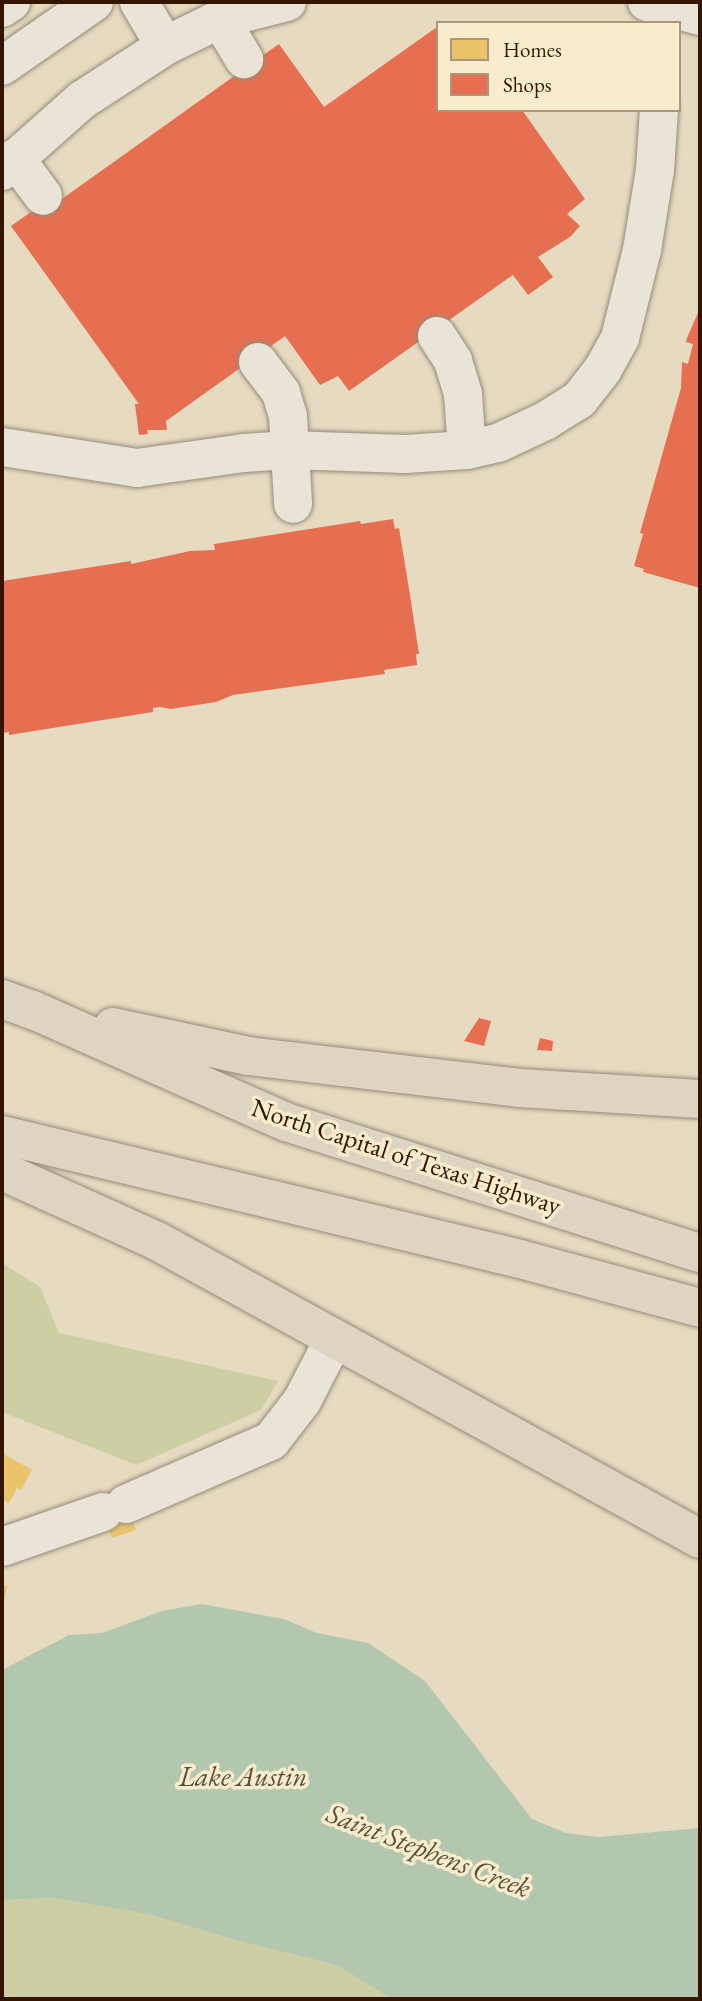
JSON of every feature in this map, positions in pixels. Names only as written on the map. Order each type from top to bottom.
[{"type":"highway","points":[[18,1004],[248,1056],[519,1088],[700,1099]]},
{"type":"highway","name":"North Capital of Texas Highway","points":[[18,1004],[286,1122],[700,1253]]},
{"type":"highway","points":[[2,1135],[506,1256],[700,1308]]},
{"type":"highway","points":[[2,1171],[157,1241],[700,1539]]},
{"type":"street","points":[[2,8],[11,2]]},
{"type":"street","points":[[2,65],[94,2]]},
{"type":"street","points":[[139,2],[165,46]]},
{"type":"street","points":[[43,196],[8,165],[82,100],[165,46],[220,19],[287,2]]},
{"type":"street","points":[[220,19],[244,59]]},
{"type":"street","points":[[2,447],[136,468],[244,453],[289,450],[405,454],[467,450],[498,443],[545,421],[579,400],[603,369],[620,338],[642,250],[655,170],[659,112]]},
{"type":"street","points":[[437,336],[453,361],[463,394],[467,450]]},
{"type":"street","points":[[258,362],[281,393],[288,416],[293,504]]},
{"type":"street","points":[[2,1547],[114,1508],[271,1441],[302,1401],[334,1339]]},
{"type":"shaded area","points":[[2,1263],[40,1287],[59,1333],[278,1381],[261,1410],[136,1465],[2,1412]]},
{"type":"shaded area","points":[[53,1898],[152,1915],[235,1940],[337,1965],[388,1997],[399,1999],[2,1999],[2,1900]]},
{"type":"water","name":"Lake Austin","points":[[202,1604],[284,1619],[317,1633],[368,1643],[425,1681],[532,1819],[566,1833],[598,1837],[700,1828],[700,1999],[399,1999],[388,1997],[337,1965],[235,1940],[152,1915],[53,1898],[2,1900],[2,1670],[69,1635],[102,1633],[162,1611]]},
{"type":"building: Homes","points":[[2,1453],[32,1470],[21,1490],[17,1488],[9,1503],[2,1499]]},
{"type":"building: Homes","points":[[121,1490],[136,1530],[112,1538],[98,1498]]},
{"type":"building: Homes","points":[[2,1585],[7,1586],[3,1607],[2,1607]]},
{"type":"building: Shops","points":[[436,28],[436,112],[523,112],[585,199],[567,214],[580,226],[570,237],[538,257],[553,277],[528,295],[513,275],[349,391],[338,376],[320,385],[285,336],[166,421],[167,430],[147,430],[148,434],[139,435],[135,404],[139,404],[11,226],[55,195],[59,201],[279,44],[324,107]]},
{"type":"building: Shops","points":[[700,308],[700,588],[643,572],[644,569],[634,566],[643,534],[640,533],[681,388],[682,362],[688,364],[693,344],[686,342],[687,338]]},
{"type":"building: Shops","points":[[393,519],[395,529],[399,528],[419,654],[416,654],[417,665],[384,670],[385,674],[233,695],[216,702],[171,709],[153,708],[153,712],[9,735],[9,732],[2,733],[2,581],[131,561],[131,564],[190,551],[215,550],[214,544],[360,521],[361,524]]},
{"type":"building: Shops","points":[[479,1018],[491,1021],[484,1046],[464,1041]]},
{"type":"building: Shops","points":[[540,1038],[553,1041],[552,1051],[537,1050]]},
{"type":"water label","name":"Saint Stephens Creek","points":[[429,1850]]}]
